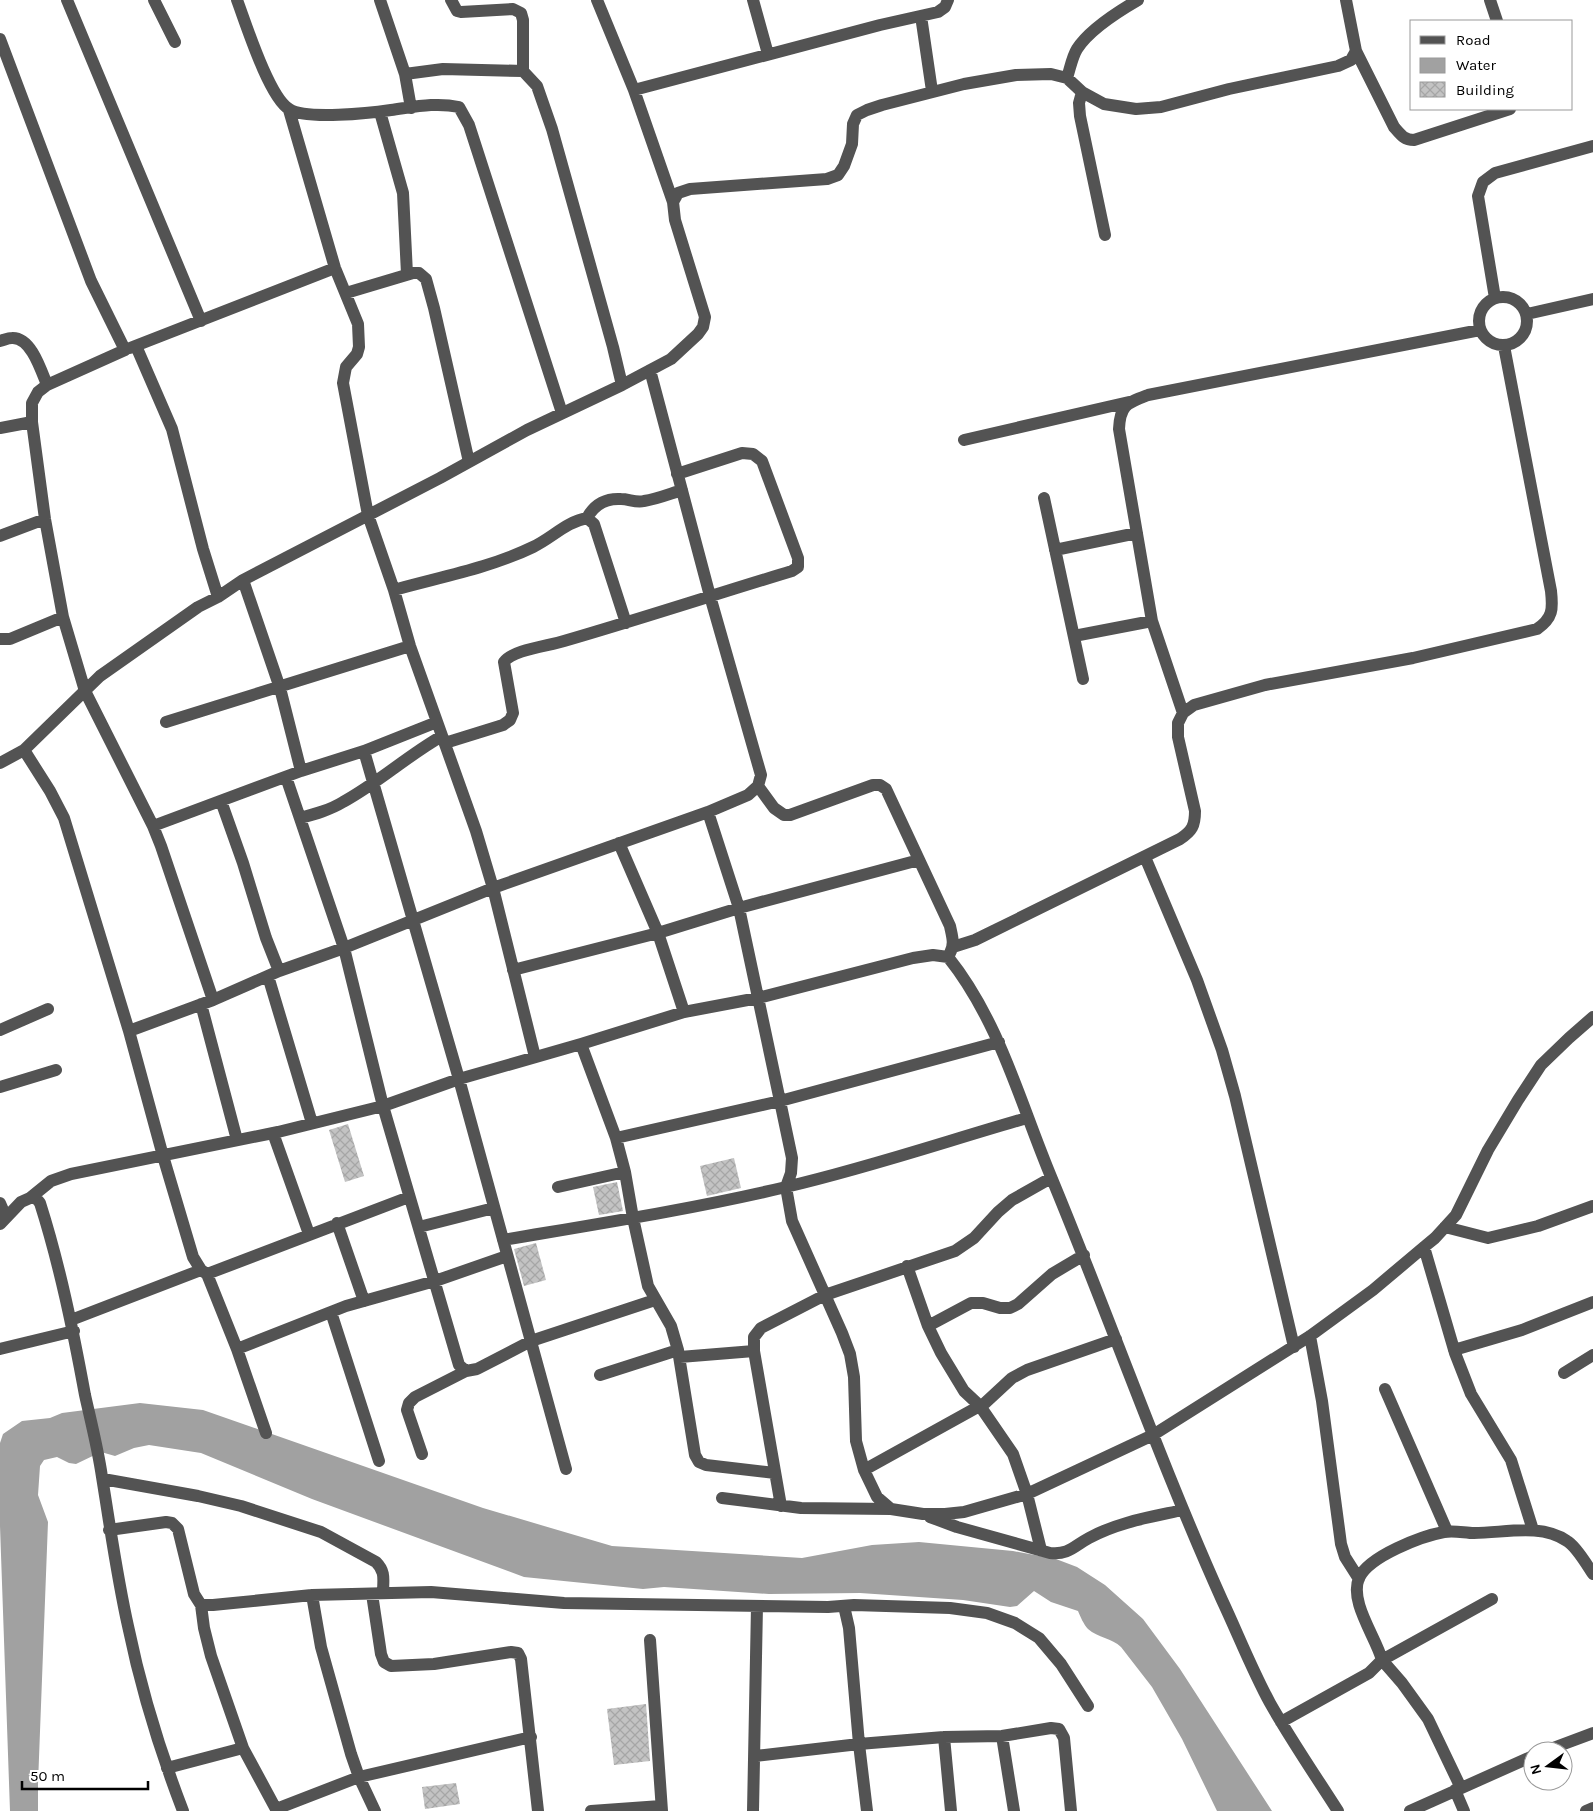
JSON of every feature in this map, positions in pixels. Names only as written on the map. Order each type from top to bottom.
[{"type":"street","points":[[67,0],[201,321]]},
{"type":"street","points":[[154,0],[174,42]]},
{"type":"street","points":[[380,0],[405,74],[412,108]]},
{"type":"street","points":[[450,0],[457,11],[461,12],[513,9],[521,13],[524,20],[523,71]]},
{"type":"street","points":[[0,763],[24,750],[100,676],[198,607],[243,580],[469,462],[526,430],[650,370],[671,358],[698,334],[703,327],[705,317],[675,220],[673,202],[634,90],[597,0]]},
{"type":"street","points":[[752,0],[768,54]]},
{"type":"street","points":[[634,90],[880,25],[938,12],[945,7],[948,0]]},
{"type":"street","points":[[1067,78],[1077,49],[1091,33],[1125,7],[1138,0]]},
{"type":"street","points":[[1346,0],[1356,51],[1394,127],[1401,136],[1408,140],[1414,140],[1507,110]]},
{"type":"street","points":[[1490,0],[1497,20]]},
{"type":"street","points":[[241,1],[268,80],[278,98],[289,110],[335,268],[358,324],[360,340],[357,354],[346,367],[343,383],[368,515],[394,590],[410,646],[422,675],[436,722],[476,831],[493,888],[535,1057]]},
{"type":"street","points":[[921,16],[932,91]]},
{"type":"street","points":[[0,39],[91,281],[131,348],[172,429],[203,549],[218,596]]},
{"type":"street","points":[[673,202],[678,193],[690,189],[828,180],[838,175],[844,166],[852,144],[853,124],[857,115],[867,110],[932,91],[1016,76],[1051,74],[1067,78],[1082,92],[1104,104],[1136,109],[1161,107],[1229,89],[1338,66],[1351,60],[1356,51]]},
{"type":"street","points":[[405,74],[443,69],[523,71],[538,86],[552,129],[622,385]]},
{"type":"street","points":[[1082,92],[1080,116],[1105,236]]},
{"type":"street","points":[[289,110],[327,115],[380,112],[429,104],[459,106],[470,125],[562,413]]},
{"type":"street","points":[[380,112],[403,193],[407,274]]},
{"type":"street","points":[[1495,298],[1478,196],[1483,182],[1494,173],[1593,146]]},
{"type":"street","points":[[237,1140],[207,1002],[164,855],[153,826],[85,691],[63,617],[45,519],[32,422],[32,404],[38,392],[46,384],[131,348],[335,268]]},
{"type":"street","points":[[346,293],[407,274],[419,273],[426,279],[469,462]]},
{"type":"street","points":[[1503,297],[1518,301],[1527,314],[1528,322],[1523,336],[1518,341],[1504,346],[1490,342],[1480,330],[1479,315],[1488,302],[1495,298],[1503,297]]},
{"type":"street","points":[[1527,314],[1593,299]]},
{"type":"street","points":[[964,440],[1129,402],[1148,395],[1480,330]]},
{"type":"street","points":[[0,341],[13,338],[23,340],[31,350],[46,384]]},
{"type":"street","points":[[3,1221],[21,1202],[30,1198],[51,1181],[86,1171],[273,1133],[383,1106],[459,1079],[684,1012],[758,998],[913,958],[950,952],[1180,839],[1190,832],[1195,821],[1195,811],[1178,737],[1178,723],[1183,713],[1194,705],[1265,685],[1413,658],[1537,629],[1546,623],[1551,615],[1553,604],[1551,590],[1504,346]]},
{"type":"street","points":[[129,1031],[207,1002],[274,973],[344,948],[493,888],[708,812],[748,795],[758,786],[761,775],[710,596],[650,370]]},
{"type":"street","points":[[1129,402],[1119,415],[1119,429],[1152,621],[1183,713]]},
{"type":"street","points":[[0,428],[32,422]]},
{"type":"street","points":[[300,818],[331,808],[373,784],[413,754],[443,739],[503,725],[510,720],[513,713],[504,662],[512,654],[626,623],[792,571],[798,567],[798,558],[762,461],[753,454],[742,453],[677,474]]},
{"type":"street","points":[[394,590],[501,560],[534,546],[567,525],[587,518],[591,510],[599,503],[612,499],[643,502],[682,490]]},
{"type":"street","points":[[1044,498],[1083,679]]},
{"type":"street","points":[[587,518],[594,524],[626,623]]},
{"type":"street","points":[[0,536],[45,519]]},
{"type":"street","points":[[1055,550],[1137,533]]},
{"type":"street","points":[[243,580],[280,688],[301,771]]},
{"type":"street","points":[[0,639],[10,639],[63,617]]},
{"type":"street","points":[[1074,636],[1152,621]]},
{"type":"street","points":[[166,722],[410,646]]},
{"type":"street","points":[[153,826],[301,771],[364,752],[436,722]]},
{"type":"street","points":[[24,750],[50,791],[64,818],[129,1031],[193,1257],[204,1272],[237,1349],[266,1433]]},
{"type":"street","points":[[364,752],[459,1079],[566,1469]]},
{"type":"street","points":[[286,777],[344,948],[383,1106],[409,1197],[460,1365],[466,1371]]},
{"type":"street","points":[[758,786],[774,808],[784,815],[790,815],[873,785],[880,785],[886,789],[950,926],[953,937],[950,952],[988,1018],[999,1042],[1027,1118],[1084,1255],[1152,1435],[1192,1534],[1269,1701],[1338,1811]]},
{"type":"street","points":[[221,801],[243,863],[266,938],[312,1123]]},
{"type":"street","points":[[708,812],[739,908],[792,1158],[791,1173],[786,1187],[788,1206],[795,1232],[850,1354],[854,1377],[856,1441],[864,1470],[877,1496],[891,1509]]},
{"type":"street","points":[[619,843],[658,933],[684,1012]]},
{"type":"street","points":[[1145,857],[1197,980],[1222,1050],[1235,1096],[1294,1347]]},
{"type":"street","points":[[512,970],[658,933],[739,908],[919,860]]},
{"type":"street","points":[[0,1030],[48,1009]]},
{"type":"street","points":[[722,1498],[801,1508],[891,1509],[923,1514],[964,1512],[1027,1494],[1152,1435],[1310,1336],[1373,1290],[1424,1247],[1456,1215],[1488,1150],[1541,1065],[1593,1016]]},
{"type":"street","points":[[616,1138],[780,1101],[999,1042]]},
{"type":"street","points":[[581,1044],[616,1138],[625,1172],[648,1286],[671,1326],[679,1353],[695,1455],[699,1462],[706,1466],[775,1472]]},
{"type":"street","points":[[0,1087],[56,1070]]},
{"type":"street","points":[[503,1240],[633,1218],[786,1187],[866,1167],[1027,1118]]},
{"type":"street","points":[[273,1133],[309,1234]]},
{"type":"street","points":[[558,1186],[625,1172]]},
{"type":"street","points":[[781,1506],[754,1351],[754,1337],[761,1328],[825,1295],[955,1251],[974,1238],[1012,1200],[1051,1178]]},
{"type":"street","points":[[0,1349],[72,1326],[118,1301],[204,1272],[409,1197]]},
{"type":"street","points":[[30,1198],[36,1198],[40,1203],[54,1249],[72,1326],[102,1476],[128,1628],[166,1768],[183,1811]]},
{"type":"street","points":[[0,1204],[3,1221]]},
{"type":"street","points":[[1445,1227],[1488,1238],[1538,1226],[1593,1206]]},
{"type":"street","points":[[419,1228],[494,1208]]},
{"type":"street","points":[[337,1224],[364,1301]]},
{"type":"street","points":[[1424,1247],[1454,1350],[1471,1394],[1511,1460],[1533,1530]]},
{"type":"street","points":[[928,1326],[971,1303],[983,1303],[1000,1308],[1010,1308],[1018,1304],[1052,1274],[1084,1255]]},
{"type":"street","points":[[237,1349],[331,1312],[435,1281],[507,1256]]},
{"type":"street","points":[[907,1266],[928,1326],[940,1353],[964,1391],[980,1406],[1013,1454],[1027,1494],[1041,1550]]},
{"type":"street","points":[[422,1454],[408,1410],[409,1402],[415,1397],[466,1371],[477,1369],[531,1341],[655,1300]]},
{"type":"street","points":[[1454,1350],[1522,1330],[1593,1302]]},
{"type":"street","points":[[331,1312],[379,1461]]},
{"type":"street","points":[[1310,1336],[1322,1401],[1341,1544],[1345,1557],[1359,1579]]},
{"type":"street","points":[[864,1470],[985,1404],[1012,1378],[1027,1370],[1116,1338]]},
{"type":"street","points":[[600,1375],[679,1353],[754,1351]]},
{"type":"street","points":[[1564,1373],[1593,1355]]},
{"type":"street","points":[[1385,1389],[1447,1532]]},
{"type":"street","points":[[102,1476],[241,1506],[321,1532],[376,1562],[382,1568],[384,1574],[377,1594],[381,1654],[384,1662],[391,1666],[434,1664],[512,1652],[518,1653],[521,1659],[531,1737],[538,1811]]},
{"type":"street","points":[[923,1514],[957,1527],[1061,1554],[1072,1550],[1087,1539],[1103,1531],[1123,1524],[1183,1510]]},
{"type":"street","points":[[110,1530],[166,1522],[172,1523],[178,1529],[194,1594],[201,1605],[211,1656],[243,1748],[276,1810],[359,1777],[531,1737]]},
{"type":"street","points":[[1464,1811],[1458,1789],[1428,1719],[1402,1682],[1382,1660],[1363,1616],[1358,1594],[1359,1579],[1366,1569],[1393,1550],[1421,1538],[1447,1532],[1475,1533],[1533,1530],[1552,1534],[1569,1541],[1593,1574]]},
{"type":"street","points":[[201,1605],[312,1595],[431,1592],[564,1603],[950,1608],[987,1613],[1015,1623],[1039,1638],[1061,1664],[1088,1706]]},
{"type":"street","points":[[312,1595],[321,1647],[359,1777],[376,1811]]},
{"type":"street","points":[[1281,1722],[1369,1672],[1382,1660],[1492,1599]]},
{"type":"street","points":[[753,1811],[757,1606]]},
{"type":"street","points":[[844,1606],[849,1628],[867,1811]]},
{"type":"street","points":[[591,1811],[662,1808],[650,1640]]},
{"type":"street","points":[[754,1756],[859,1744],[944,1737],[1002,1736],[1051,1728],[1059,1729],[1064,1738],[1071,1811]]},
{"type":"street","points":[[1572,1741],[1593,1733]]},
{"type":"street","points":[[1002,1736],[1014,1811]]},
{"type":"street","points":[[944,1737],[951,1811]]},
{"type":"street","points":[[166,1768],[243,1748]]},
{"type":"street","points":[[1410,1811],[1523,1760]]},
{"type":"street","points":[[1586,1811],[1593,1808]]},
{"type":"water","points":[[140,1403],[203,1410],[483,1508],[612,1546],[802,1558],[872,1545],[919,1542],[1013,1551],[1056,1559],[1077,1567],[1105,1585],[1143,1619],[1180,1669],[1272,1811],[1217,1811],[1182,1739],[1152,1687],[1121,1647],[1088,1629],[1078,1611],[1051,1602],[1034,1591],[1017,1606],[1010,1607],[963,1600],[860,1593],[769,1594],[664,1587],[643,1589],[524,1577],[312,1499],[201,1453],[149,1445],[134,1448],[115,1456],[101,1452],[76,1464],[57,1457],[44,1460],[40,1466],[38,1495],[48,1522],[38,1811],[10,1811],[0,1526],[0,1443],[3,1434],[22,1421],[50,1418],[62,1413]]},
{"type":"building","points":[[348,1124],[364,1176],[345,1182],[329,1130]]},
{"type":"building","points":[[734,1158],[741,1188],[707,1196],[700,1166]]},
{"type":"building","points":[[617,1182],[623,1211],[599,1215],[593,1187]]},
{"type":"building","points":[[536,1243],[546,1280],[524,1286],[514,1249]]},
{"type":"building","points":[[646,1704],[650,1761],[614,1765],[607,1709]]},
{"type":"building","points":[[456,1783],[460,1804],[425,1809],[422,1787]]}]
